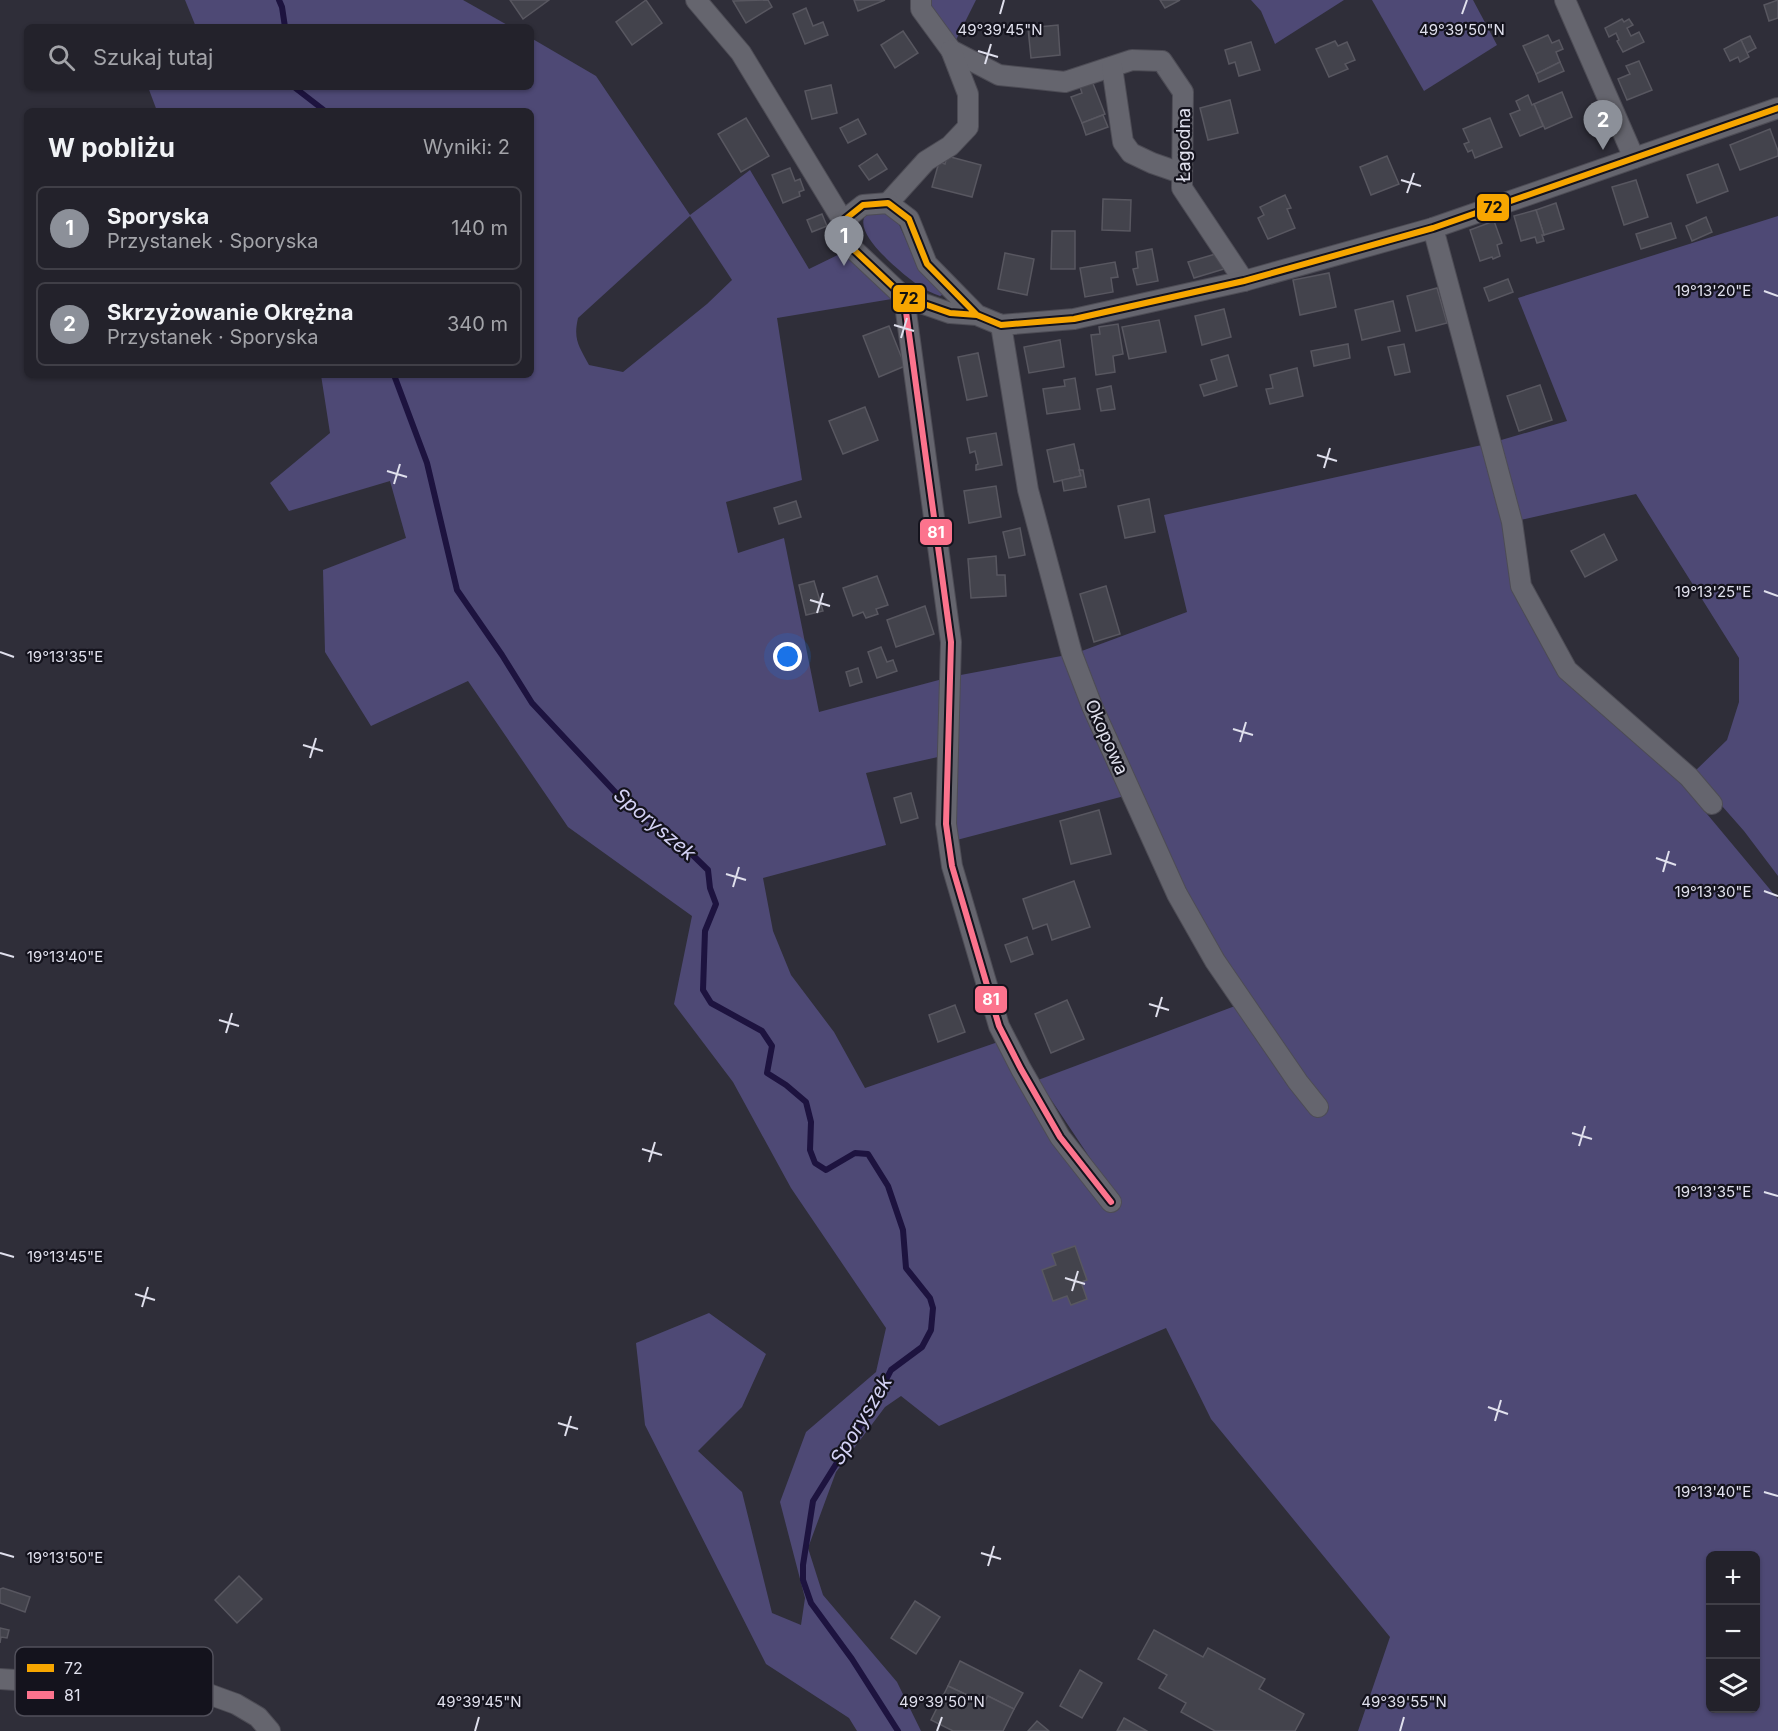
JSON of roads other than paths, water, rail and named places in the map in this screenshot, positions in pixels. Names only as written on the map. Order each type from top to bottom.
[{"type":"street","points":[[696,0],[741,53],[843,222],[852,248],[904,297],[950,313],[977,315],[1001,325],[1074,319],[1244,281],[1433,228],[1778,108]]},
{"type":"street","name":"Łagodna","points":[[921,0],[921,9],[951,50],[999,75],[1065,82],[1132,60],[1162,61],[1183,92],[1182,188],[1244,281]]},
{"type":"street","points":[[1565,0],[1634,158]]},
{"type":"street","points":[[888,203],[926,161],[950,146],[968,127],[968,94],[951,50]]},
{"type":"street","points":[[1112,67],[1123,142],[1131,153],[1181,173]]},
{"type":"street","points":[[843,222],[862,205],[888,203],[909,219],[927,264],[977,315]]},
{"type":"street","points":[[1433,228],[1512,522],[1521,586],[1567,670],[1689,777],[1712,804]]},
{"type":"street","points":[[904,297],[951,642],[946,824],[952,866],[999,1026],[1060,1137],[1111,1202]]},
{"type":"street","name":"Okopowa","points":[[1001,325],[1028,490],[1072,654],[1092,706],[1177,894],[1215,961],[1318,1107]]},
{"type":"street","points":[[0,1679],[15,1680]]},
{"type":"street","points":[[213,1696],[236,1704],[258,1717],[270,1731]]},
{"type":"waterway","name":"Sporyszek","points":[[279,0],[285,24]]},
{"type":"waterway","name":"Sporyszek","points":[[298,90],[321,108]]},
{"type":"waterway","name":"Sporyszek","points":[[395,378],[427,463],[457,590],[532,703],[631,809],[666,829],[708,870],[710,888],[716,904],[705,931],[703,990],[711,1003],[762,1031],[772,1046],[767,1073],[806,1102],[811,1122],[810,1150],[815,1163],[826,1170],[855,1153],[868,1154],[888,1186],[903,1230],[906,1268],[930,1298],[933,1308],[931,1330],[922,1347],[891,1370],[873,1405],[813,1501],[803,1565],[803,1580],[811,1603],[852,1659],[898,1731]]},
{"type":"place","name":"Skrzyżowanie Okrężna","points":[[1603,150]]},
{"type":"place","name":"Sporyska","points":[[844,266]]}]
